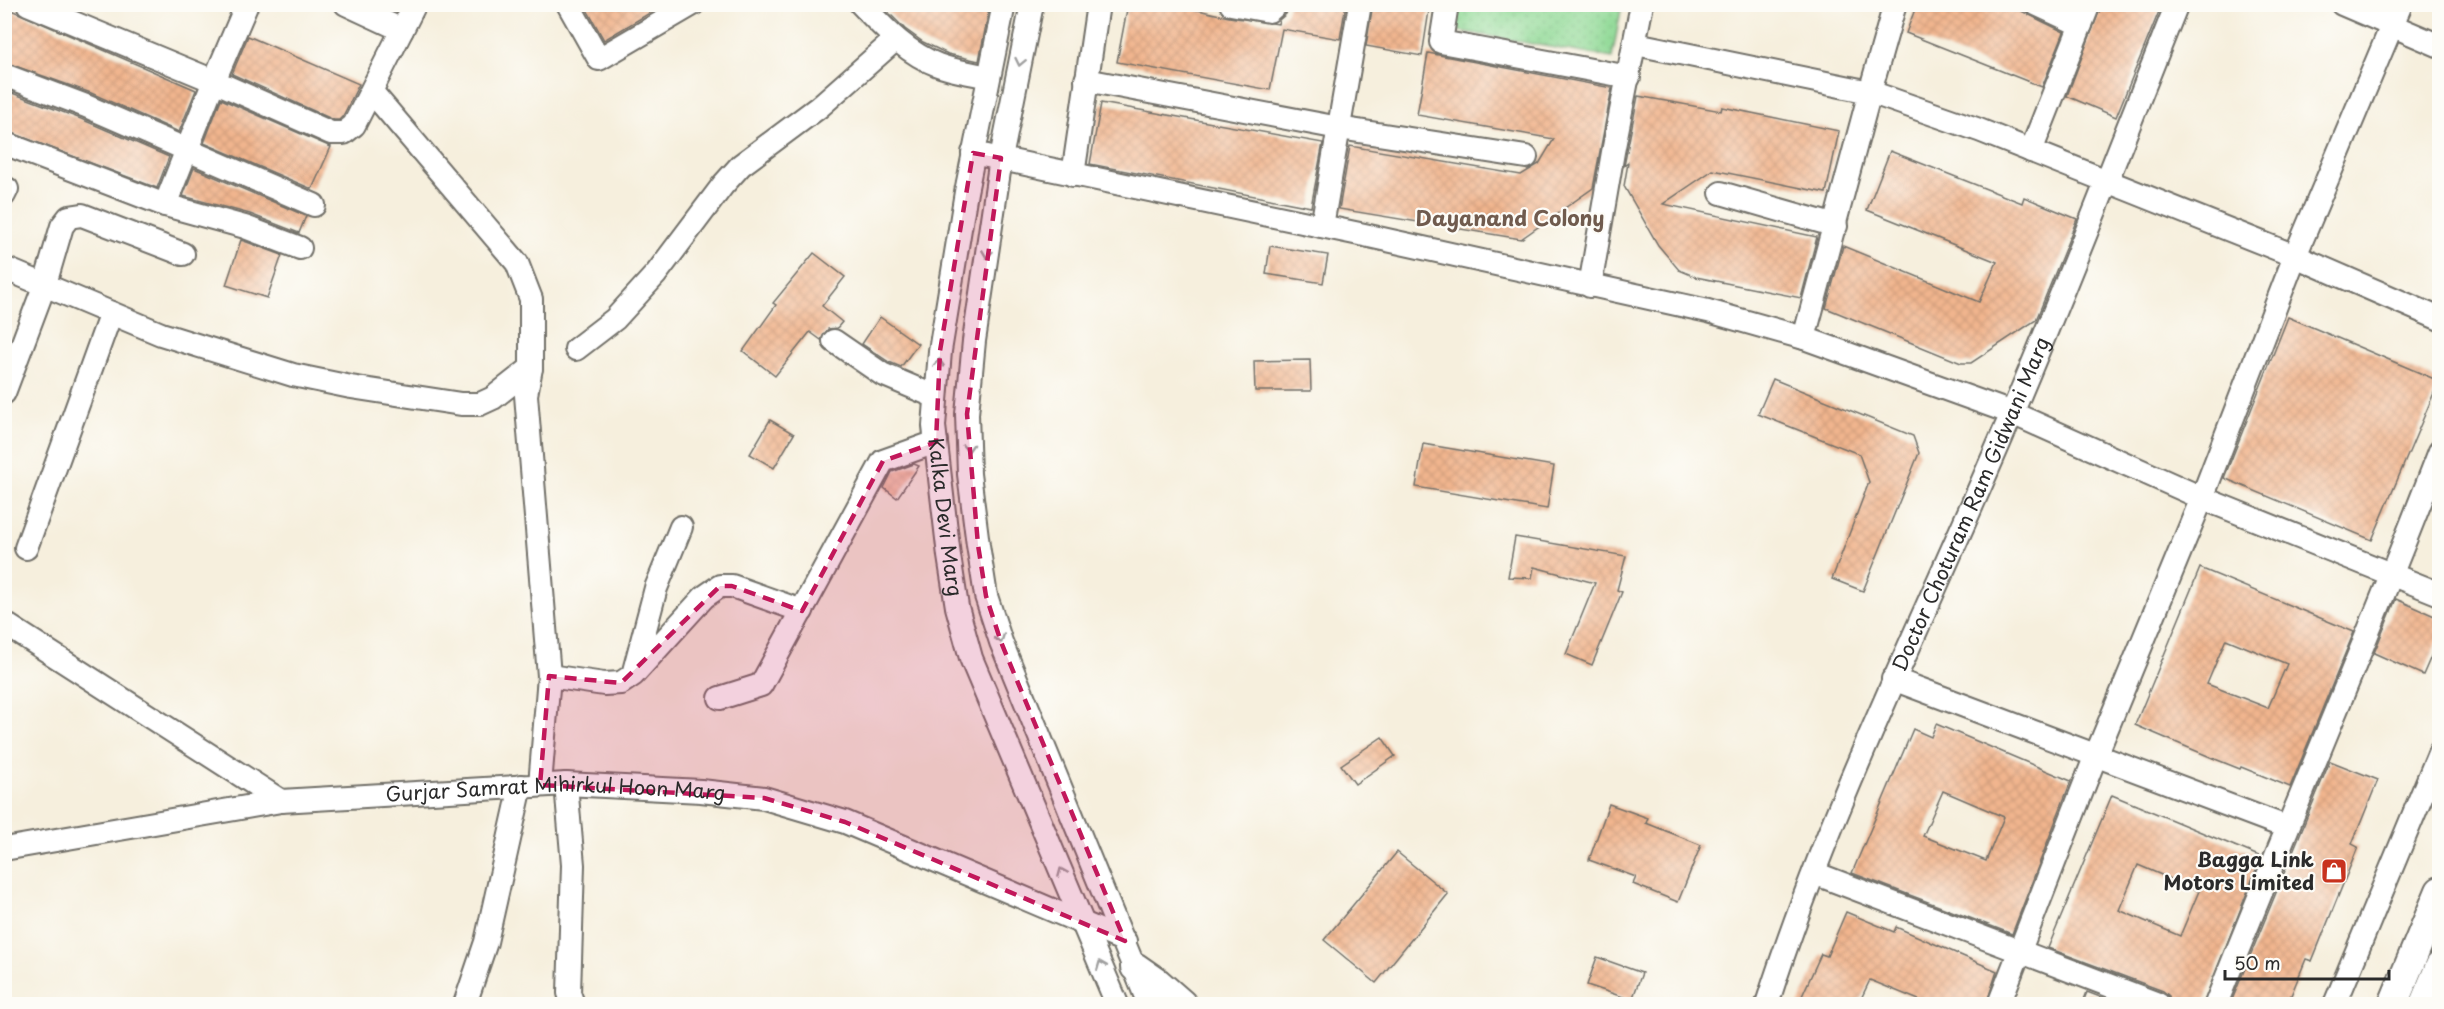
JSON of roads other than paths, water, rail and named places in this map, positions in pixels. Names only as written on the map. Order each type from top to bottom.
[{"type":"main road","points":[[2393,1005],[2439,891]]},
{"type":"main road","points":[[1130,954],[1182,1005]]},
{"type":"main road","points":[[2424,1005],[2439,966]]},
{"type":"street","points":[[28,4],[214,81],[331,133],[344,133],[354,125],[415,4]]},
{"type":"street","points":[[165,205],[247,4]]},
{"type":"street","points":[[346,4],[402,30]]},
{"type":"street","points":[[568,4],[599,59],[693,4]]},
{"type":"street","points":[[861,4],[896,39],[917,55],[939,66],[988,77]]},
{"type":"street","name":"Kalka Devi Marg","points":[[1004,4],[973,153],[940,351],[936,397],[936,442],[952,577],[957,607],[971,658],[1117,1005]]},
{"type":"street","name":"Kalka Devi Marg","points":[[1032,4],[1001,158],[974,341],[967,414],[969,474],[986,596],[1001,642],[1149,1005]]},
{"type":"street","points":[[1073,175],[1098,4]]},
{"type":"street","points":[[1231,4],[1269,11],[1277,4]]},
{"type":"street","points":[[1322,226],[1360,4]]},
{"type":"street","points":[[1447,4],[1440,42],[1629,77]]},
{"type":"street","points":[[1590,286],[1642,4]]},
{"type":"street","points":[[1804,338],[1895,4]]},
{"type":"street","points":[[2031,151],[2085,15],[2036,4]]},
{"type":"street","name":"Doctor Choturam Ram Gidwani Marg","points":[[1767,1005],[1783,952],[1893,679],[2012,413],[2177,4]]},
{"type":"street","points":[[2342,4],[2439,46]]},
{"type":"street","points":[[1999,1005],[2096,755],[2202,498],[2295,256],[2401,4]]},
{"type":"street","points":[[576,349],[615,319],[656,274],[723,185],[741,165],[819,107],[896,39]]},
{"type":"street","points":[[1636,44],[1870,92],[1979,130],[2295,256],[2439,319]]},
{"type":"street","points":[[4,75],[188,149],[314,205]]},
{"type":"street","points":[[1086,80],[1339,128],[1526,157]]},
{"type":"street","points":[[372,92],[517,263],[531,299],[531,368],[526,395],[549,676],[531,786],[486,942],[465,1005]]},
{"type":"street","points":[[4,143],[165,205],[245,227],[300,248]]},
{"type":"street","points":[[973,153],[1322,226],[1708,311],[1804,338],[2012,413],[2202,498],[2392,577],[2439,594]]},
{"type":"street","points":[[1721,193],[1836,226]]},
{"type":"street","points":[[4,393],[45,284],[62,226],[69,217],[82,215],[183,254]]},
{"type":"street","points":[[4,268],[161,334],[293,375],[351,387],[460,404],[480,404],[493,398],[531,368]]},
{"type":"street","points":[[26,548],[111,313]]},
{"type":"street","points":[[834,340],[882,374],[936,397]]},
{"type":"street","points":[[720,698],[761,685],[883,461],[936,442]]},
{"type":"street","points":[[2216,1005],[2286,827],[2392,577],[2439,451]]},
{"type":"street","points":[[633,675],[656,588],[681,527]]},
{"type":"street","points":[[549,676],[604,684],[621,683],[633,675],[704,597],[720,586],[732,586],[802,611]]},
{"type":"street","points":[[4,624],[281,801]]},
{"type":"street","points":[[1893,679],[2286,827]]},
{"type":"street","points":[[2335,1005],[2438,762]]},
{"type":"street","points":[[566,784],[573,865],[569,993],[573,1005]]},
{"type":"street","name":"Gurjar Samrat Mihirkul Hoon Marg","points":[[4,849],[281,801],[566,784],[701,791],[764,798],[845,822],[1085,926],[1130,954]]},
{"type":"street","points":[[1814,873],[2158,1005]]},
{"type":"place","name":"Bagga Link Motors Limited","points":[[2334,871]]},
{"type":"district","name":"Dayanand Colony","points":[[1510,219]]}]
